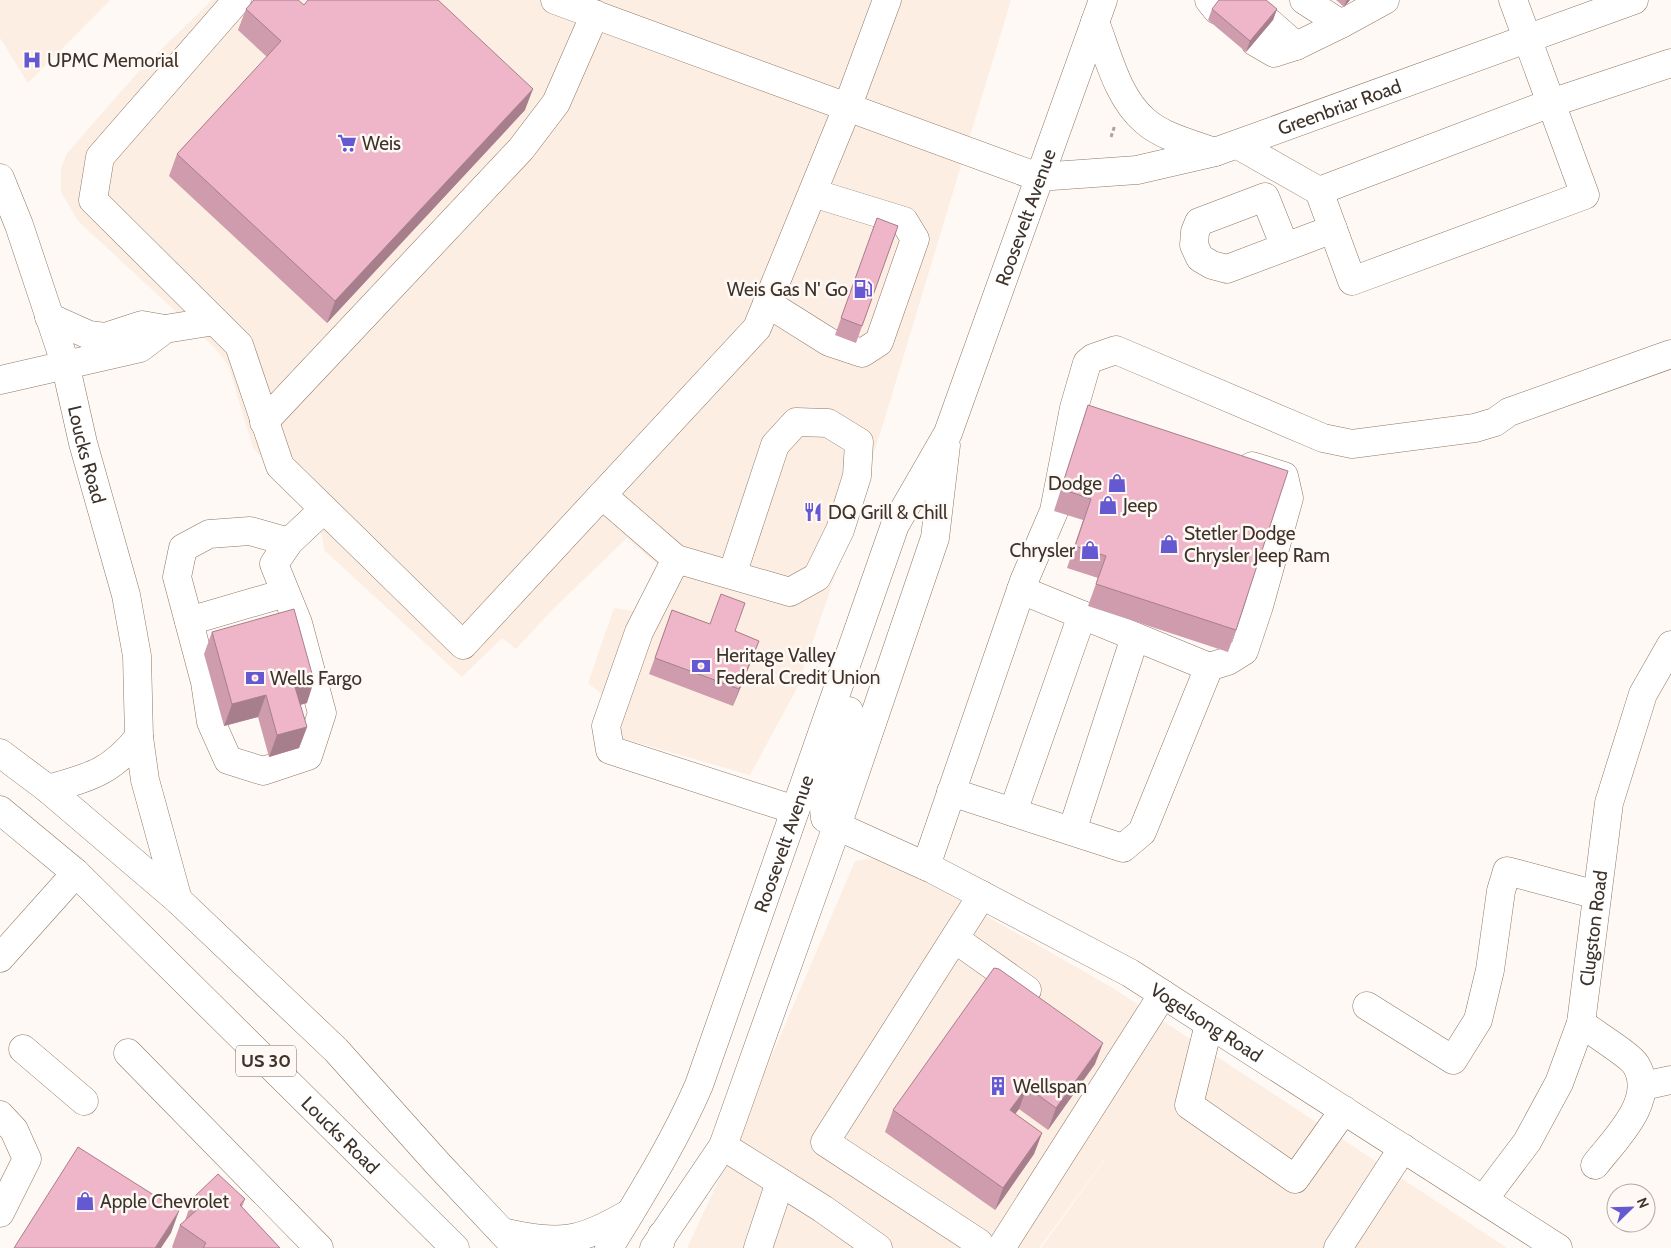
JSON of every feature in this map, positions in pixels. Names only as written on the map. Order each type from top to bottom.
[{"type":"main road","points":[[237,0],[100,157],[93,200],[239,345],[280,466],[463,645],[757,328],[847,108],[887,0]]},
{"type":"main road","points":[[555,0],[847,108],[1038,176]]},
{"type":"main road","points":[[1262,33],[1274,53],[1296,46],[1385,0]]},
{"type":"main road","points":[[1099,11],[1122,91],[1134,110],[1146,122],[1164,133],[1227,148],[1319,191],[1352,281],[1585,195],[1513,0]]},
{"type":"main road","name":"Greenbriar Road","points":[[1038,176],[1137,170],[1227,148],[1634,0]]},
{"type":"main road","points":[[1310,1],[1341,24]]},
{"type":"main road","name":"Roosevelt Avenue","points":[[609,1248],[675,1137],[699,1085],[895,525],[948,433],[1038,176],[1099,11]]},
{"type":"main road","points":[[264,422],[521,149],[556,103],[594,14]]},
{"type":"main road","points":[[1319,191],[1551,103],[1671,63]]},
{"type":"main road","name":"Loucks Road","points":[[0,178],[19,225],[65,363],[83,443],[126,595],[137,656],[140,737],[146,780],[178,900]]},
{"type":"main road","points":[[767,303],[829,342],[862,353],[879,342],[914,239],[904,221],[812,193]]},
{"type":"main road","points":[[1285,247],[1333,229]]},
{"type":"main road","points":[[50,317],[89,335],[105,337],[142,325],[165,328],[216,321]]},
{"type":"main road","points":[[0,380],[65,363],[100,359],[140,348],[165,328]]},
{"type":"main road","points":[[926,866],[1021,590],[1054,511],[1074,408],[1087,363],[1093,358],[1116,350],[1323,438],[1352,444],[1474,428],[1495,422],[1509,412],[1671,354]]},
{"type":"main road","points":[[1074,408],[1102,416]]},
{"type":"main road","points":[[602,495],[676,559],[790,592],[817,577],[840,530],[857,476],[859,442],[828,423],[796,422],[775,445],[732,575]]},
{"type":"main road","name":"Roosevelt Avenue","points":[[658,1244],[723,1146],[837,826],[935,538],[948,433]]},
{"type":"main road","points":[[1021,590],[1209,667],[1228,662],[1244,651],[1267,579],[1289,498],[1284,476],[1229,458]]},
{"type":"main road","points":[[288,542],[250,532],[209,534],[183,548],[178,577],[205,682],[211,722],[228,760],[263,771],[308,756],[322,712],[298,623],[274,564],[288,542],[324,509]]},
{"type":"main road","points":[[676,559],[639,632],[606,726],[610,750],[795,810]]},
{"type":"main road","points":[[837,826],[824,818],[822,802],[824,789],[881,615],[881,565]]},
{"type":"main road","points":[[189,621],[285,593]]},
{"type":"main road","points":[[1013,812],[1082,615]]},
{"type":"main road","points":[[1072,831],[1135,637]]},
{"type":"main road","name":"Clugston Road","points":[[1484,1199],[1527,1142],[1558,1083],[1580,1023],[1609,803],[1643,694],[1671,645]]},
{"type":"main road","points":[[951,792],[1122,848],[1142,832],[1209,667]]},
{"type":"main road","points":[[48,790],[95,776],[123,756],[140,737]]},
{"type":"main road","name":"US 30","points":[[0,753],[48,790],[178,900],[336,1050],[510,1240]]},
{"type":"main road","name":"US 30","points":[[0,810],[76,874]]},
{"type":"main road","name":"Vogelsong Road","points":[[837,826],[926,866],[1130,974],[1558,1248]]},
{"type":"main road","points":[[1367,1006],[1453,1060],[1478,1020],[1490,970],[1501,891],[1507,871],[1597,895]]},
{"type":"main road","points":[[3,948],[76,874]]},
{"type":"main road","name":"Loucks Road","points":[[76,874],[455,1248]]},
{"type":"main road","points":[[982,896],[826,1142],[986,1247],[1122,1058],[1162,994]]},
{"type":"main road","points":[[955,939],[1050,1007]]},
{"type":"main road","points":[[1580,1023],[1635,1064],[1643,1086],[1631,1119],[1595,1165]]},
{"type":"main road","points":[[1209,1024],[1189,1105],[1295,1179],[1344,1110]]},
{"type":"main road","points":[[1098,1041],[1122,1058]]},
{"type":"main road","points":[[23,1049],[84,1101]]},
{"type":"main road","points":[[128,1053],[319,1248]]},
{"type":"main road","points":[[1643,1086],[1671,1080]]},
{"type":"main road","points":[[0,1115],[14,1130],[26,1159],[0,1212]]},
{"type":"main road","points":[[723,1146],[878,1248]]},
{"type":"main road","points":[[1338,1248],[1403,1148]]},
{"type":"main road","points":[[758,1248],[780,1182]]},
{"type":"main road","points":[[510,1240],[564,1240],[599,1231],[630,1213]]},
{"type":"shaded area","name":"UPMC Memorial","points":[[0,0],[110,0],[28,83],[0,38]]},
{"type":"shaded area","points":[[212,0],[1011,0],[884,421],[828,597],[796,690],[750,775],[621,738],[604,696],[588,683],[614,608],[634,611],[662,569],[627,538],[553,609],[516,649],[502,638],[462,677],[324,550],[322,535],[300,501],[253,448],[228,365],[215,348],[78,221],[61,192],[61,168],[67,153],[140,70]]},
{"type":"shaded area","points":[[883,857],[1113,988],[1507,1248],[1041,1248],[1124,1133],[1039,1248],[687,1248],[718,1182],[855,861]]},
{"type":"building","name":"Weis","points":[[254,0],[298,0],[304,5],[308,0],[438,0],[533,89],[335,301],[177,154],[281,41],[246,9]]},
{"type":"building","points":[[1219,0],[1266,0],[1277,9],[1250,41],[1212,9]]},
{"type":"building","name":"Weis Gas N' Go","points":[[877,218],[898,226],[862,326],[841,318]]},
{"type":"building","name":"Stetler Dodge Chrysler Jeep Ram","points":[[1088,405],[1288,471],[1236,630],[1096,584],[1106,556],[1075,546],[1091,499],[1061,489]]},
{"type":"building","name":"Heritage Valley Federal Credit Union","points":[[721,594],[745,603],[735,631],[759,641],[739,689],[655,658],[672,610],[710,624]]},
{"type":"building","name":"Wells Fargo","points":[[294,609],[314,681],[295,687],[307,727],[277,735],[266,695],[232,704],[212,632]]},
{"type":"building","name":"Wellspan","points":[[994,968],[999,969],[1103,1043],[1056,1108],[1027,1087],[1010,1110],[1042,1133],[1003,1188],[893,1110]]},
{"type":"building","name":"Apple Chevrolet","points":[[78,1147],[179,1211],[155,1248],[14,1248]]},
{"type":"building","points":[[218,1174],[245,1199],[240,1205],[280,1248],[203,1248],[206,1243],[180,1225],[200,1207],[192,1199]]},
{"type":"place","name":"UPMC Memorial","points":[[32,60]]},
{"type":"place","name":"Weis","points":[[347,143]]},
{"type":"place","name":"Weis Gas N' Go","points":[[863,289]]},
{"type":"place","name":"Dodge","points":[[1117,483]]},
{"type":"place","name":"Jeep","points":[[1108,505]]},
{"type":"place","name":"DQ Grill & Chill","points":[[813,512]]},
{"type":"place","name":"Stetler Dodge Chrysler Jeep Ram","points":[[1169,544]]},
{"type":"place","name":"Chrysler","points":[[1090,550]]},
{"type":"place","name":"Heritage Valley Federal Credit Union","points":[[701,666]]},
{"type":"place","name":"Wells Fargo","points":[[255,678]]},
{"type":"place","name":"Wellspan","points":[[998,1086]]},
{"type":"place","name":"Apple Chevrolet","points":[[85,1201]]}]
